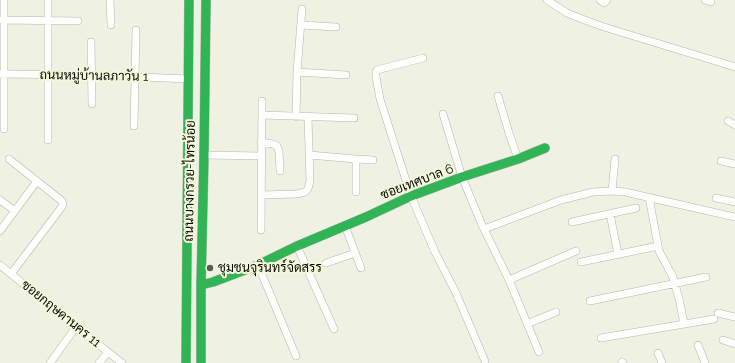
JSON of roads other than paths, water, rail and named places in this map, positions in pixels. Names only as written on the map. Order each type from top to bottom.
[{"type":"main road","name":"ถนนบางกรวย-ไทรน้อย","points":[[186,363],[189,0]]},
{"type":"main road","name":"ถนนบางกรวย-ไทรน้อย","points":[[201,363],[206,0]]},
{"type":"main road","points":[[462,176],[518,159],[545,148]]},
{"type":"main road","name":"ซอยเทศบาล 6","points":[[201,285],[258,265],[411,196],[462,176]]},
{"type":"main road","points":[[186,363],[201,363]]},
{"type":"street","points":[[4,0],[2,20],[4,129]]},
{"type":"street","points":[[48,0],[48,140]]},
{"type":"street","points":[[110,0],[111,25]]},
{"type":"street","points":[[547,0],[567,13],[582,19],[735,67]]},
{"type":"street","points":[[600,0],[604,3],[607,0]]},
{"type":"street","points":[[296,116],[297,72],[302,9]]},
{"type":"street","points":[[2,20],[78,21]]},
{"type":"street","points":[[301,25],[336,27]]},
{"type":"street","points":[[134,126],[136,30]]},
{"type":"street","points":[[91,42],[92,104]]},
{"type":"street","points":[[423,58],[377,70],[376,72],[380,99],[411,196],[435,252],[456,293],[485,361]]},
{"type":"street","points":[[297,72],[346,75]]},
{"type":"street","name":"ถนนหมู่บ้านลภาวัน 1","points":[[2,74],[135,76],[189,79]]},
{"type":"street","points":[[498,96],[518,159]]},
{"type":"street","points":[[261,230],[262,101]]},
{"type":"street","points":[[443,114],[462,176]]},
{"type":"street","points":[[262,115],[354,118]]},
{"type":"street","points":[[261,195],[297,194],[305,192],[308,189],[310,181],[308,117]]},
{"type":"street","points":[[728,121],[735,125]]},
{"type":"street","points":[[261,142],[274,144],[277,146],[279,151],[280,171]]},
{"type":"street","points":[[204,155],[261,156]]},
{"type":"street","points":[[308,155],[356,160],[373,160]]},
{"type":"street","points":[[9,159],[62,201],[63,204],[10,274]]},
{"type":"street","points":[[612,191],[615,159]]},
{"type":"street","points":[[356,160],[356,192]]},
{"type":"street","points":[[720,161],[735,164]]},
{"type":"street","name":"ซอยเทศบาล 6","points":[[462,176],[484,228],[509,280],[539,352]]},
{"type":"street","points":[[0,231],[37,181]]},
{"type":"street","points":[[484,228],[561,200],[593,192],[612,191],[649,197],[735,217]]},
{"type":"street","points":[[649,197],[659,251],[673,277],[684,324]]},
{"type":"street","points":[[716,198],[735,202]]},
{"type":"street","points":[[0,200],[15,211]]},
{"type":"street","points":[[572,222],[636,208]]},
{"type":"street","points":[[610,214],[618,254]]},
{"type":"street","points":[[345,226],[361,268]]},
{"type":"street","points":[[298,246],[334,329]]},
{"type":"street","points":[[581,262],[658,246]]},
{"type":"street","points":[[509,280],[576,251]]},
{"type":"street","points":[[326,263],[355,253]]},
{"type":"street","name":"ซอยกฤษดานคร 11","points":[[0,265],[76,328],[122,363]]},
{"type":"street","points":[[258,265],[296,356]]},
{"type":"street","points":[[590,301],[706,277]]},
{"type":"street","points":[[527,324],[556,312]]},
{"type":"street","points":[[601,338],[684,324],[716,316],[735,317]]},
{"type":"street","points":[[50,363],[76,328]]},
{"type":"street","points":[[723,340],[735,344]]},
{"type":"street","points":[[698,345],[705,363]]},
{"type":"street","points":[[99,363],[108,352]]},
{"type":"street","points":[[658,353],[662,363]]},
{"type":"place","name":"ชุมชนจุรินทร์จัดสรร","points":[[210,268]]}]
